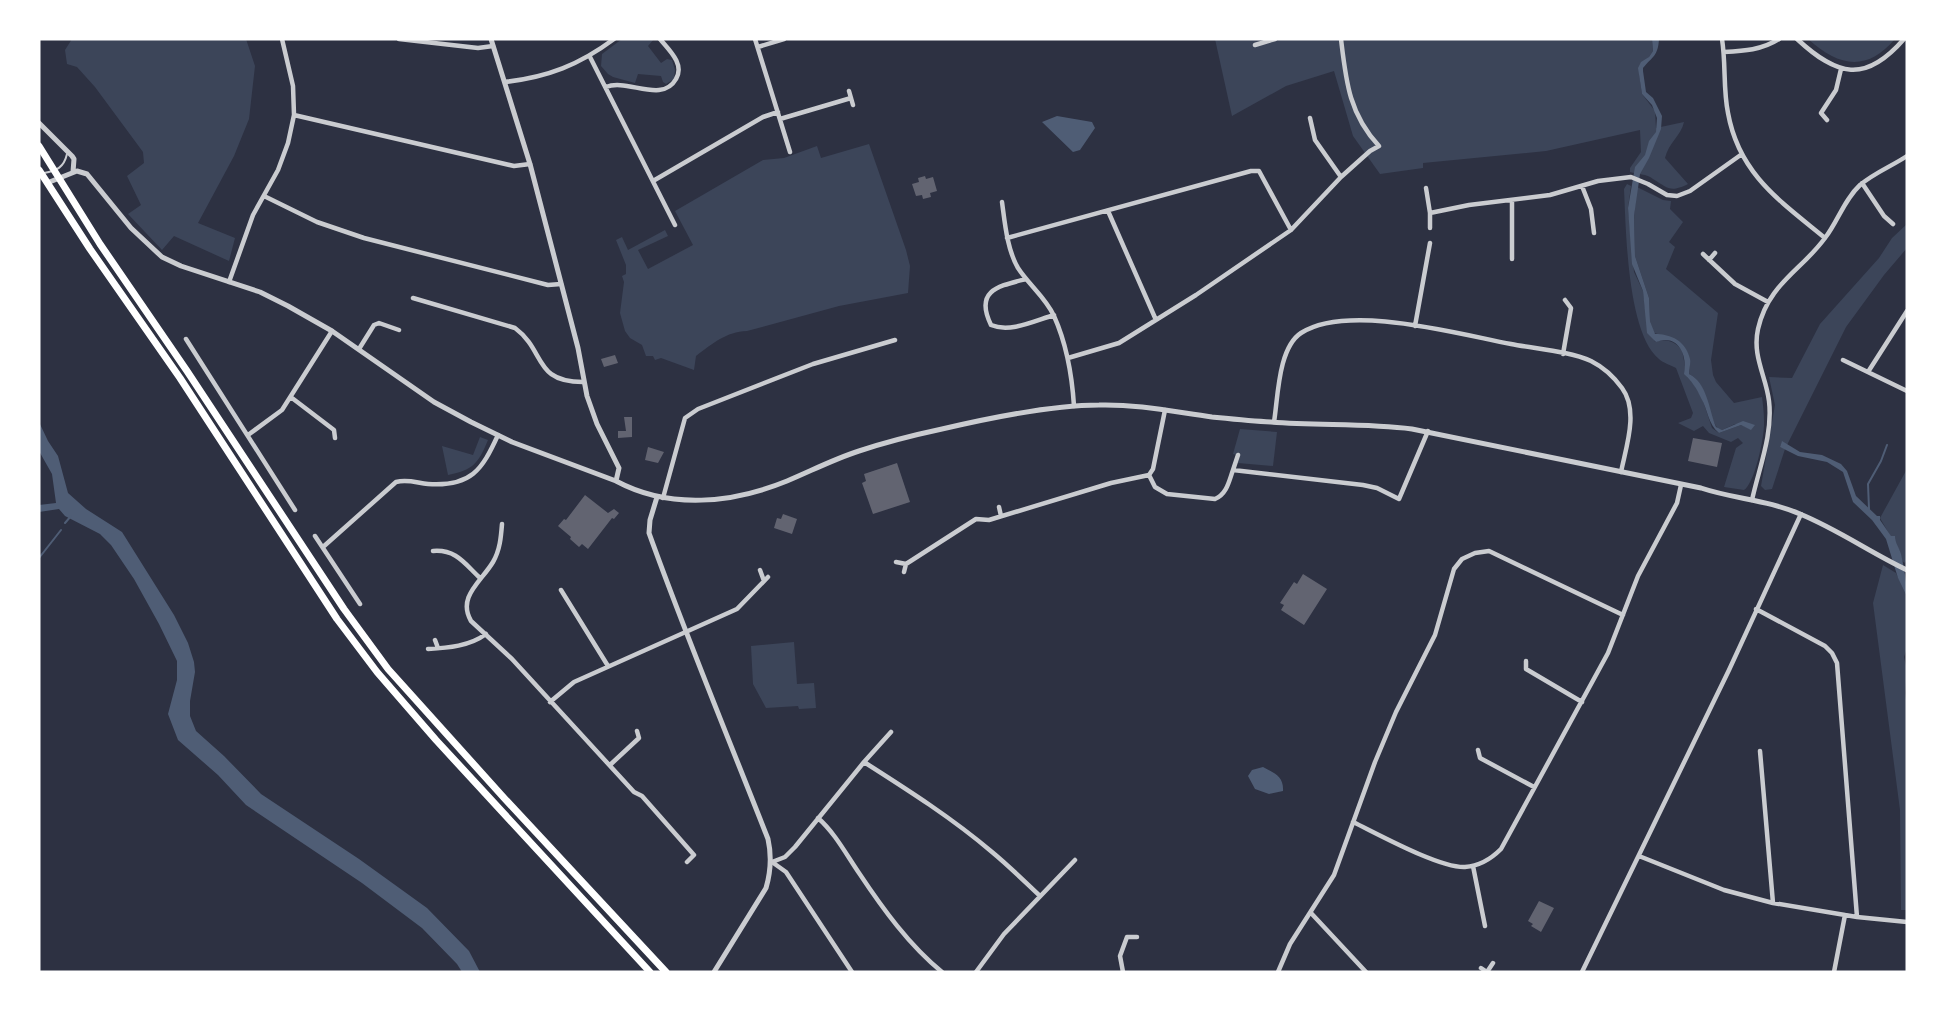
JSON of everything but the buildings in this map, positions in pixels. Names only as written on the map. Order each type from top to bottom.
[{"type":"highway","points":[[39,146],[100,244],[188,371],[344,609],[388,669],[666,972]]},
{"type":"highway","points":[[40,172],[83,239],[180,378],[337,619],[377,672],[650,972]]},
{"type":"highway","points":[[421,723],[429,715]]},
{"type":"street","points":[[230,282],[253,214],[264,196],[288,143],[294,115],[293,86],[282,39]]},
{"type":"street","points":[[399,39],[478,48],[492,42],[530,164],[578,348],[583,382],[597,424],[618,463],[619,472],[616,481]]},
{"type":"street","points":[[505,82],[549,73],[590,57],[614,39]]},
{"type":"street","points":[[606,87],[614,84],[658,91],[668,88],[675,82],[679,74],[676,59],[660,39]]},
{"type":"street","points":[[755,39],[790,152]]},
{"type":"street","points":[[758,47],[784,39]]},
{"type":"street","points":[[1255,45],[1275,39]]},
{"type":"street","points":[[1068,358],[1119,343],[1291,230],[1341,177],[1370,151],[1379,146],[1367,133],[1354,110],[1346,80],[1341,39]]},
{"type":"street","points":[[1722,39],[1727,112],[1742,154],[1754,175],[1769,192],[1825,238]]},
{"type":"street","points":[[1724,52],[1754,50],[1768,46],[1779,39]]},
{"type":"street","points":[[1797,39],[1826,63],[1841,69],[1867,68],[1883,60],[1904,39]]},
{"type":"street","points":[[590,57],[675,225]]},
{"type":"street","points":[[1821,113],[1836,90],[1841,69]]},
{"type":"street","points":[[849,91],[854,105]]},
{"type":"street","points":[[780,119],[851,98]]},
{"type":"street","points":[[653,181],[763,117],[778,112]]},
{"type":"street","points":[[1812,114],[1821,113]]},
{"type":"street","points":[[1821,113],[1827,120]]},
{"type":"street","points":[[294,115],[514,165],[530,164]]},
{"type":"street","points":[[1310,118],[1315,140],[1341,177]]},
{"type":"street","points":[[39,123],[74,159],[73,172]]},
{"type":"street","points":[[1430,213],[1469,205],[1550,195],[1598,181],[1630,177],[1666,195],[1677,196],[1690,191],[1742,154]]},
{"type":"street","points":[[1752,500],[1770,418],[1769,399],[1757,351],[1758,330],[1768,302],[1782,282],[1825,238],[1843,206],[1862,183],[1907,156]]},
{"type":"street","points":[[47,183],[73,172],[80,171],[87,174],[131,228],[162,257],[181,266],[260,292],[332,331],[434,402],[498,435],[616,481],[634,491],[660,498],[697,501],[744,495],[786,482],[859,451],[943,429],[1074,406],[1127,405],[1214,417],[1274,422],[1381,425],[1428,431],[1782,507],[1802,514],[1906,570]]},
{"type":"street","points":[[1007,238],[1251,171],[1259,171],[1291,230]]},
{"type":"street","points":[[1862,183],[1884,216],[1893,224]]},
{"type":"street","points":[[1582,186],[1591,209],[1594,233]]},
{"type":"street","points":[[1426,188],[1430,228]]},
{"type":"street","points":[[264,196],[317,222],[364,238],[548,285],[561,284]]},
{"type":"street","points":[[1512,201],[1512,259]]},
{"type":"street","points":[[1002,202],[1007,238],[1017,267],[1054,315],[1072,373],[1074,406]]},
{"type":"street","points":[[1108,211],[1156,320]]},
{"type":"street","points":[[1884,216],[1890,212]]},
{"type":"street","points":[[1584,225],[1592,223]]},
{"type":"street","points":[[1415,326],[1430,243]]},
{"type":"street","points":[[1512,247],[1520,247]]},
{"type":"street","points":[[1709,260],[1715,253]]},
{"type":"street","points":[[1703,254],[1735,284],[1768,302]]},
{"type":"street","points":[[1026,279],[994,288],[988,295],[986,308],[991,325],[1008,328],[1054,315]]},
{"type":"street","points":[[412,298],[515,328],[525,336],[545,370],[565,382],[583,382]]},
{"type":"street","points":[[1565,300],[1571,308]]},
{"type":"street","points":[[1563,354],[1571,308],[1578,303]]},
{"type":"street","points":[[1868,372],[1907,311]]},
{"type":"street","points":[[1274,422],[1282,366],[1287,351],[1301,333],[1336,322],[1365,320],[1415,326],[1563,354],[1591,362],[1611,375],[1624,390],[1630,408],[1621,472]]},
{"type":"street","points":[[359,349],[374,325],[379,323],[399,330]]},
{"type":"street","points":[[249,435],[272,418],[291,398],[332,331]]},
{"type":"street","points":[[714,972],[766,888],[772,862],[768,839],[719,713],[684,632],[649,533],[650,520],[660,498],[686,418],[698,409],[813,364],[895,340]]},
{"type":"street","points":[[189,341],[294,508],[298,503]]},
{"type":"street","points":[[1843,360],[1907,391]]},
{"type":"street","points":[[291,398],[334,430],[342,429]]},
{"type":"street","points":[[903,572],[906,564],[976,519],[989,520],[1111,483],[1149,476],[1153,469],[1165,410]]},
{"type":"street","points":[[334,430],[335,438]]},
{"type":"street","points":[[1395,507],[1428,431]]},
{"type":"street","points":[[322,547],[396,482],[405,480],[442,484],[462,480],[479,471],[498,435]]},
{"type":"street","points":[[1149,476],[1155,487],[1167,494],[1215,499],[1225,491],[1238,455]]},
{"type":"street","points":[[1233,470],[1364,485],[1377,488],[1399,499]]},
{"type":"street","points":[[1353,822],[1421,854],[1462,867],[1485,862],[1501,849],[1608,653],[1638,576],[1677,503],[1681,485]]},
{"type":"street","points":[[999,507],[1001,516]]},
{"type":"street","points":[[1582,972],[1802,514]]},
{"type":"street","points":[[502,524],[500,544],[493,561],[467,600],[466,608],[471,621],[486,634],[634,792],[642,796],[694,855],[687,862]]},
{"type":"street","points":[[315,536],[360,604]]},
{"type":"street","points":[[433,551],[448,551],[456,555],[480,578]]},
{"type":"street","points":[[1278,972],[1290,944],[1334,875],[1396,712],[1435,635],[1454,569],[1462,560],[1475,553],[1489,551],[1623,615]]},
{"type":"street","points":[[896,562],[906,564]]},
{"type":"street","points":[[550,702],[574,682],[737,609],[766,579],[760,570]]},
{"type":"street","points":[[561,590],[608,666]]},
{"type":"street","points":[[1756,609],[1825,646],[1837,663],[1857,917]]},
{"type":"street","points":[[428,649],[477,641],[486,634]]},
{"type":"street","points":[[435,640],[438,648]]},
{"type":"street","points":[[1526,662],[1526,669]]},
{"type":"street","points":[[1526,669],[1582,702]]},
{"type":"street","points":[[1520,673],[1526,669]]},
{"type":"street","points":[[637,731],[639,738]]},
{"type":"street","points":[[772,862],[785,857],[795,848],[891,732]]},
{"type":"street","points":[[610,765],[639,738]]},
{"type":"street","points":[[639,738],[645,739]]},
{"type":"street","points":[[1478,750],[1480,758],[1534,787]]},
{"type":"street","points":[[1760,752],[1773,903]]},
{"type":"street","points":[[1473,761],[1480,758]]},
{"type":"street","points":[[864,762],[924,800],[993,853],[1040,896]]},
{"type":"street","points":[[818,818],[830,828],[894,923],[942,972]]},
{"type":"street","points":[[1638,856],[1724,890],[1773,903],[1857,917],[1907,922]]},
{"type":"street","points":[[976,972],[1004,934],[1075,860]]},
{"type":"street","points":[[772,862],[786,872],[852,972]]},
{"type":"street","points":[[1473,866],[1485,926]]},
{"type":"street","points":[[1311,913],[1366,972]]},
{"type":"street","points":[[1834,972],[1845,915]]},
{"type":"street","points":[[1474,919],[1484,917]]},
{"type":"street","points":[[1122,972],[1120,956],[1127,937],[1123,930]]},
{"type":"street","points":[[1127,937],[1137,937]]},
{"type":"street","points":[[1481,968],[1487,972],[1493,963]]},
{"type":"lane","points":[[40,172],[54,171],[64,163],[67,151]]},
{"type":"shaded area","points":[[72,39],[246,39],[255,66],[249,119],[234,156],[198,223],[235,238],[229,261],[174,236],[162,250],[128,214],[141,205],[127,176],[144,163],[143,152],[95,87],[77,67],[67,64],[65,50]]},
{"type":"shaded area","points":[[622,39],[654,39],[648,46],[661,63],[667,59],[672,60],[675,70],[674,79],[666,84],[661,76],[638,74],[635,83],[608,74],[601,66],[602,54]]},
{"type":"shaded area","points":[[1215,39],[1652,39],[1653,51],[1639,73],[1642,94],[1655,111],[1656,128],[1684,122],[1665,158],[1688,184],[1673,189],[1648,176],[1630,172],[1630,168],[1641,152],[1640,130],[1546,151],[1423,163],[1423,168],[1380,174],[1353,136],[1334,71],[1286,86],[1232,116]]},
{"type":"shaded area","points":[[1652,39],[1659,39],[1657,49],[1643,71],[1646,92],[1653,98],[1662,116],[1661,129],[1640,174],[1634,216],[1635,256],[1649,298],[1650,321],[1655,334],[1672,337],[1685,348],[1690,361],[1689,374],[1700,383],[1704,390],[1716,427],[1722,430],[1743,421],[1755,425],[1751,430],[1741,425],[1719,433],[1708,417],[1696,388],[1684,374],[1683,353],[1680,348],[1676,343],[1670,341],[1656,342],[1647,333],[1643,291],[1632,264],[1628,208],[1635,167],[1645,155],[1649,141],[1656,132],[1657,118],[1652,105],[1642,94],[1638,68],[1653,51]]},
{"type":"shaded area","points":[[1808,39],[1895,39],[1873,57],[1852,62],[1830,55]]},
{"type":"shaded area","points":[[1057,116],[1092,122],[1095,128],[1080,150],[1073,152],[1042,122]]},
{"type":"shaded area","points":[[869,144],[906,250],[910,266],[908,293],[839,306],[726,336],[696,356],[694,370],[661,358],[655,360],[653,356],[646,356],[642,345],[630,338],[625,331],[620,313],[624,282],[622,276],[626,274],[626,265],[616,240],[622,237],[628,250],[665,230],[668,236],[638,250],[648,269],[693,245],[675,211],[763,160],[784,158],[817,146],[821,158]]},
{"type":"shaded area","points":[[1627,184],[1631,186],[1628,208],[1634,272],[1643,291],[1645,308],[1655,342],[1670,341],[1682,350],[1687,377],[1702,398],[1712,428],[1719,433],[1741,425],[1751,429],[1754,425],[1735,424],[1722,430],[1718,429],[1704,392],[1689,374],[1689,359],[1685,347],[1676,340],[1654,333],[1650,321],[1649,298],[1635,256],[1634,216],[1637,187],[1663,200],[1671,201],[1670,209],[1683,222],[1669,242],[1675,247],[1666,269],[1718,313],[1711,360],[1716,382],[1734,403],[1762,397],[1764,428],[1761,447],[1752,478],[1744,490],[1724,487],[1736,448],[1743,443],[1738,438],[1731,442],[1709,433],[1703,426],[1694,431],[1678,423],[1691,418],[1693,413],[1676,368],[1659,359],[1648,346],[1640,327],[1630,279],[1624,189]]},
{"type":"shaded area","points":[[1907,224],[1907,248],[1846,327],[1787,445],[1782,442],[1780,447],[1785,449],[1772,489],[1765,490],[1761,486],[1775,405],[1769,377],[1792,378],[1820,324],[1879,258],[1892,238]]},
{"type":"shaded area","points":[[39,422],[58,456],[68,493],[86,509],[122,532],[174,615],[188,643],[194,662],[190,716],[196,731],[261,794],[359,859],[427,908],[469,951],[480,972],[462,972],[422,928],[362,883],[246,805],[218,775],[178,740],[168,714],[177,680],[177,661],[134,579],[111,545],[100,534],[65,516],[59,509],[39,512],[39,505],[56,503],[52,474],[39,451]]},
{"type":"shaded area","points":[[1240,429],[1277,432],[1273,466],[1238,463],[1240,456],[1233,454]]},
{"type":"shaded area","points":[[480,437],[488,440],[474,465],[448,475],[442,446],[473,455]]},
{"type":"shaded area","points":[[1782,441],[1800,452],[1822,455],[1841,464],[1847,471],[1856,496],[1877,516],[1880,516],[1880,520],[1891,536],[1895,536],[1901,554],[1907,597],[1898,578],[1886,539],[1872,520],[1853,502],[1843,472],[1827,462],[1798,456],[1780,447]]},
{"type":"shaded area","points":[[1907,469],[1907,559],[1905,563],[1902,561],[1895,538],[1891,537],[1880,518]]},
{"type":"shaded area","points":[[1883,565],[1896,573],[1907,597],[1907,648],[1904,657],[1907,670],[1905,693],[1907,706],[1907,910],[1901,910],[1900,810],[1873,603]]},
{"type":"shaded area","points":[[794,642],[797,684],[814,683],[816,708],[799,709],[798,706],[766,708],[753,684],[751,646]]},
{"type":"shaded area","points":[[1263,767],[1280,778],[1283,791],[1269,794],[1255,789],[1248,776],[1252,770]]},
{"type":"waterway","points":[[1869,509],[1868,484],[1887,445]]},
{"type":"waterway","points":[[65,523],[71,516]]},
{"type":"waterway","points":[[39,558],[61,530]]}]
